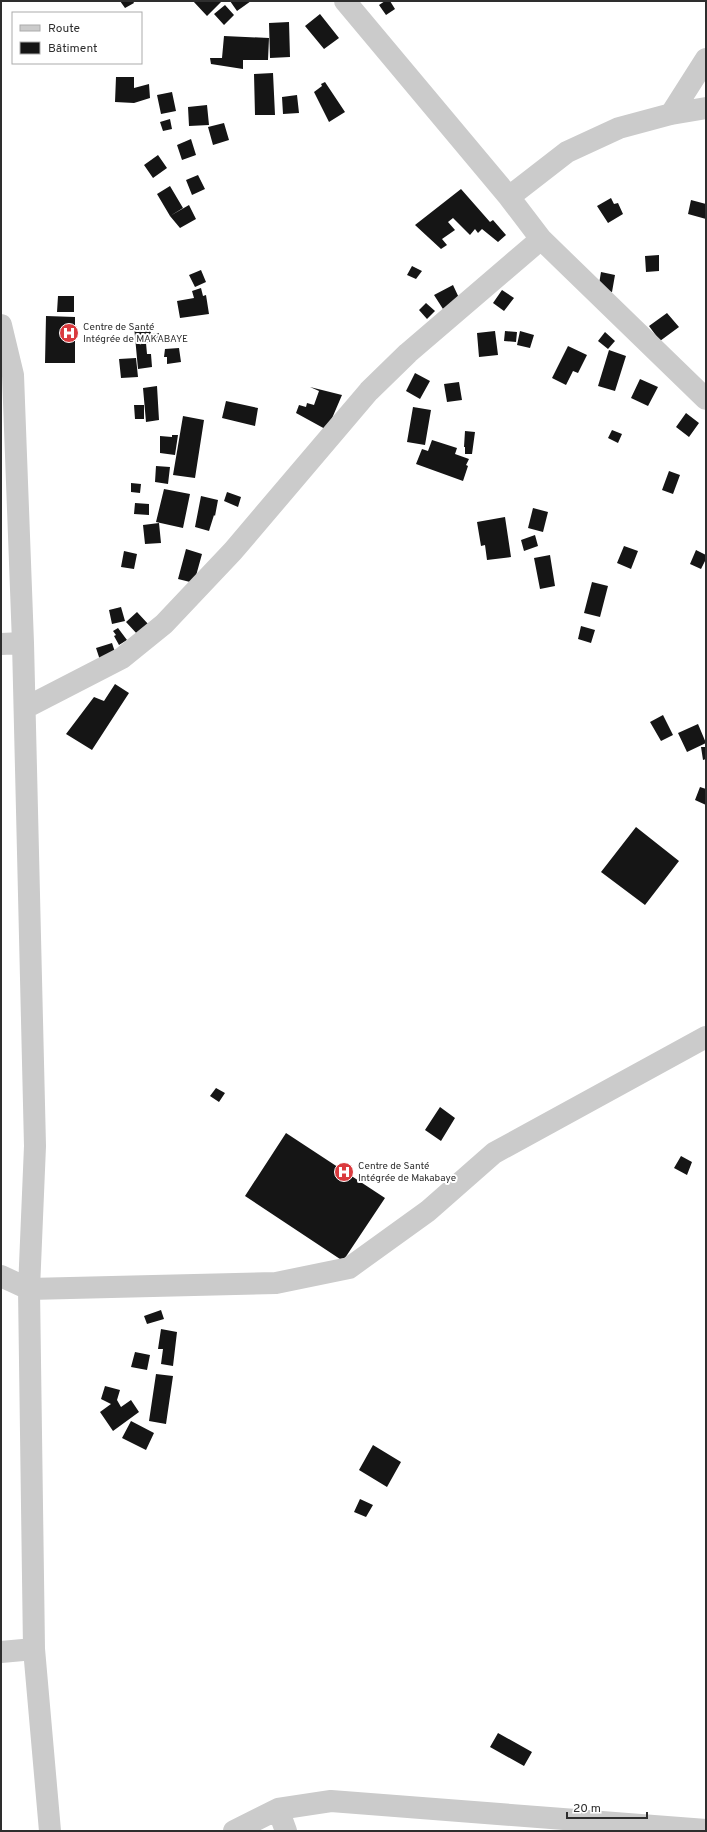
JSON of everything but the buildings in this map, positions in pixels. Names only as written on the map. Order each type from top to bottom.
[{"type":"street","points":[[345,1],[509,197],[541,239],[706,399]]},
{"type":"street","points":[[671,114],[706,59]]},
{"type":"street","points":[[509,197],[567,152],[619,128],[671,114],[706,108]]},
{"type":"street","points":[[25,708],[122,658],[164,624],[233,551],[369,391],[408,353],[541,239]]},
{"type":"street","points":[[1,325],[7,372],[23,643],[35,1146],[29,1289],[34,1649],[50,1831]]},
{"type":"street","points":[[1,644],[23,643]]},
{"type":"street","points":[[1,1276],[29,1289],[276,1283],[349,1268],[428,1211],[494,1153],[706,1037]]},
{"type":"street","points":[[1,1652],[34,1649]]},
{"type":"street","points":[[234,1831],[278,1809],[331,1801],[706,1830]]},
{"type":"street","points":[[278,1809],[286,1831]]},
{"type":"place","name":"Centre de Santé Intégrée de MAKABAYE","points":[[69,333]]},
{"type":"place","name":"Centre de Santé Intégrée de Makabaye","points":[[344,1172]]}]
